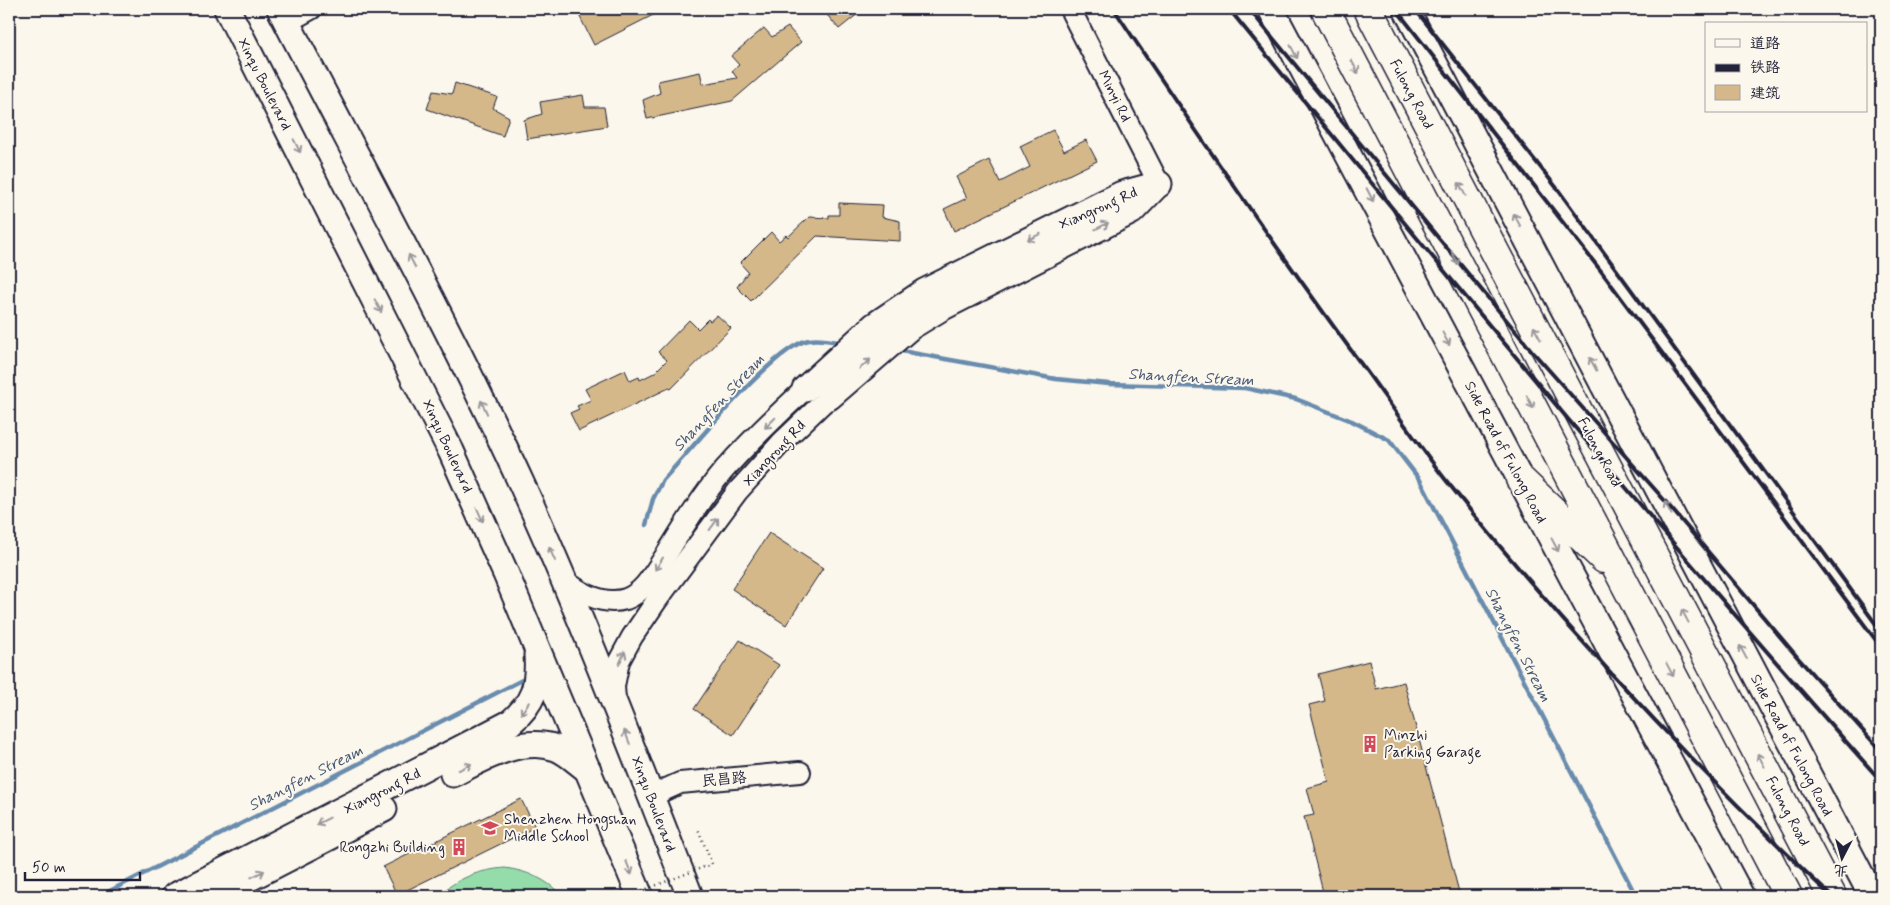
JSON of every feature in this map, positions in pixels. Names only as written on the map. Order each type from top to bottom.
[{"type":"highway","points":[[1325,9],[1788,896]]},
{"type":"highway","name":"Fulong Road","points":[[1368,9],[1832,896]]},
{"type":"highway","points":[[1520,479],[1619,574]]},
{"type":"main road","name":"Xinqu Boulevard","points":[[227,9],[451,451],[536,645],[640,896]]},
{"type":"main road","name":"Side Road of Fulong Road","points":[[1271,9],[1740,896]]},
{"type":"main road","name":"Side Road of Fulong Road","points":[[1406,9],[1872,896]]},
{"type":"main road","name":"Xinqu Boulevard","points":[[284,15],[468,372],[563,579],[690,896]]},
{"type":"main road","name":"Xiangrong Rd","points":[[805,389],[874,325],[924,292],[1122,194],[1159,184]]},
{"type":"main road","name":"Xiangrong Rd","points":[[829,397],[910,327],[965,295],[1132,211],[1159,184]]},
{"type":"main road","name":"Xiangrong Rd","points":[[175,896],[510,723],[524,712],[533,696],[538,678],[536,645]]},
{"type":"main road","name":"Xiangrong Rd","points":[[215,896],[477,761],[500,752],[520,746],[538,744],[557,749],[588,770]]},
{"type":"street","points":[[284,15],[311,9]]},
{"type":"street","name":"Minyi Rd","points":[[1070,9],[1159,184]]},
{"type":"street","name":"Xiangrong Rd","points":[[563,579],[583,593],[608,600],[624,599],[638,592],[650,580],[690,515],[723,471],[805,389]]},
{"type":"street","name":"Xiangrong Rd","points":[[615,705],[614,686],[620,661],[632,637],[657,600],[737,492],[782,442],[829,397]]},
{"type":"street","name":"民昌路","points":[[651,796],[680,783],[800,772]]},
{"type":"path","points":[[628,896],[712,864],[698,829]]},
{"type":"green space","points":[[505,868],[521,871],[543,880],[562,896],[438,896],[453,884],[469,876]]},
{"type":"building","points":[[576,9],[665,9],[594,45]]},
{"type":"building","points":[[822,9],[864,9],[839,29]]},
{"type":"building","points":[[788,27],[801,42],[732,101],[647,119],[643,100],[660,93],[658,81],[700,72],[703,84],[737,78],[732,71],[739,65],[731,56],[764,28],[772,37]]},
{"type":"building","points":[[455,83],[497,97],[493,108],[509,117],[503,136],[427,109],[433,91],[452,94]]},
{"type":"building","points":[[583,95],[585,107],[604,107],[607,126],[527,139],[524,120],[542,114],[540,102]]},
{"type":"building","points":[[1053,130],[1064,151],[1086,140],[1097,161],[954,231],[944,209],[967,198],[956,177],[989,160],[1000,182],[1030,167],[1020,146]]},
{"type":"building","points":[[839,203],[883,205],[882,217],[900,221],[900,241],[817,236],[751,301],[737,287],[748,272],[740,263],[771,232],[779,241],[786,235],[788,237],[809,217],[829,218],[829,215],[839,215]]},
{"type":"building","points":[[717,315],[731,328],[671,389],[669,388],[579,431],[570,413],[579,409],[577,406],[591,400],[585,389],[625,370],[630,381],[639,377],[640,380],[654,373],[667,360],[658,352],[689,320],[698,329],[708,319],[710,321]]},
{"type":"building","points":[[769,533],[823,568],[786,625],[732,589]]},
{"type":"building","points":[[740,640],[779,665],[733,735],[694,709]]},
{"type":"building","name":"Minzhi Parking Garage","points":[[1369,661],[1376,689],[1404,682],[1460,896],[1324,896],[1304,817],[1314,815],[1307,788],[1329,782],[1309,705],[1325,701],[1318,674]]},
{"type":"building","name":"Rongzhi Building","points":[[521,799],[535,827],[397,895],[383,867]]},
{"type":"waterway","name":"Shangfen Stream","points":[[646,525],[653,499],[663,480],[755,379],[794,346],[813,339],[843,343]]},
{"type":"waterway","name":"Shangfen Stream","points":[[896,350],[1056,379],[1109,384],[1245,388],[1296,399],[1352,421],[1389,440],[1420,480],[1636,896]]},
{"type":"waterway","name":"Shangfen Stream","points":[[100,896],[522,680]]},
{"type":"railway","points":[[1114,9],[1270,237],[1445,479],[1536,588],[1630,694],[1729,797],[1831,896]]},
{"type":"railway","points":[[1229,9],[1632,495],[1881,781]]},
{"type":"railway","points":[[1249,9],[1532,351],[1659,494],[1799,659],[1881,751]]},
{"type":"railway","points":[[1396,9],[1601,271],[1881,647]]},
{"type":"railway","points":[[1415,9],[1556,187],[1881,631]]},
{"type":"place","name":"Minzhi Parking Garage","points":[[1370,744]]},
{"type":"place","name":"Shenzhen Hongshan Middle School","points":[[490,828]]},
{"type":"place","name":"Rongzhi Building","points":[[459,847]]}]
